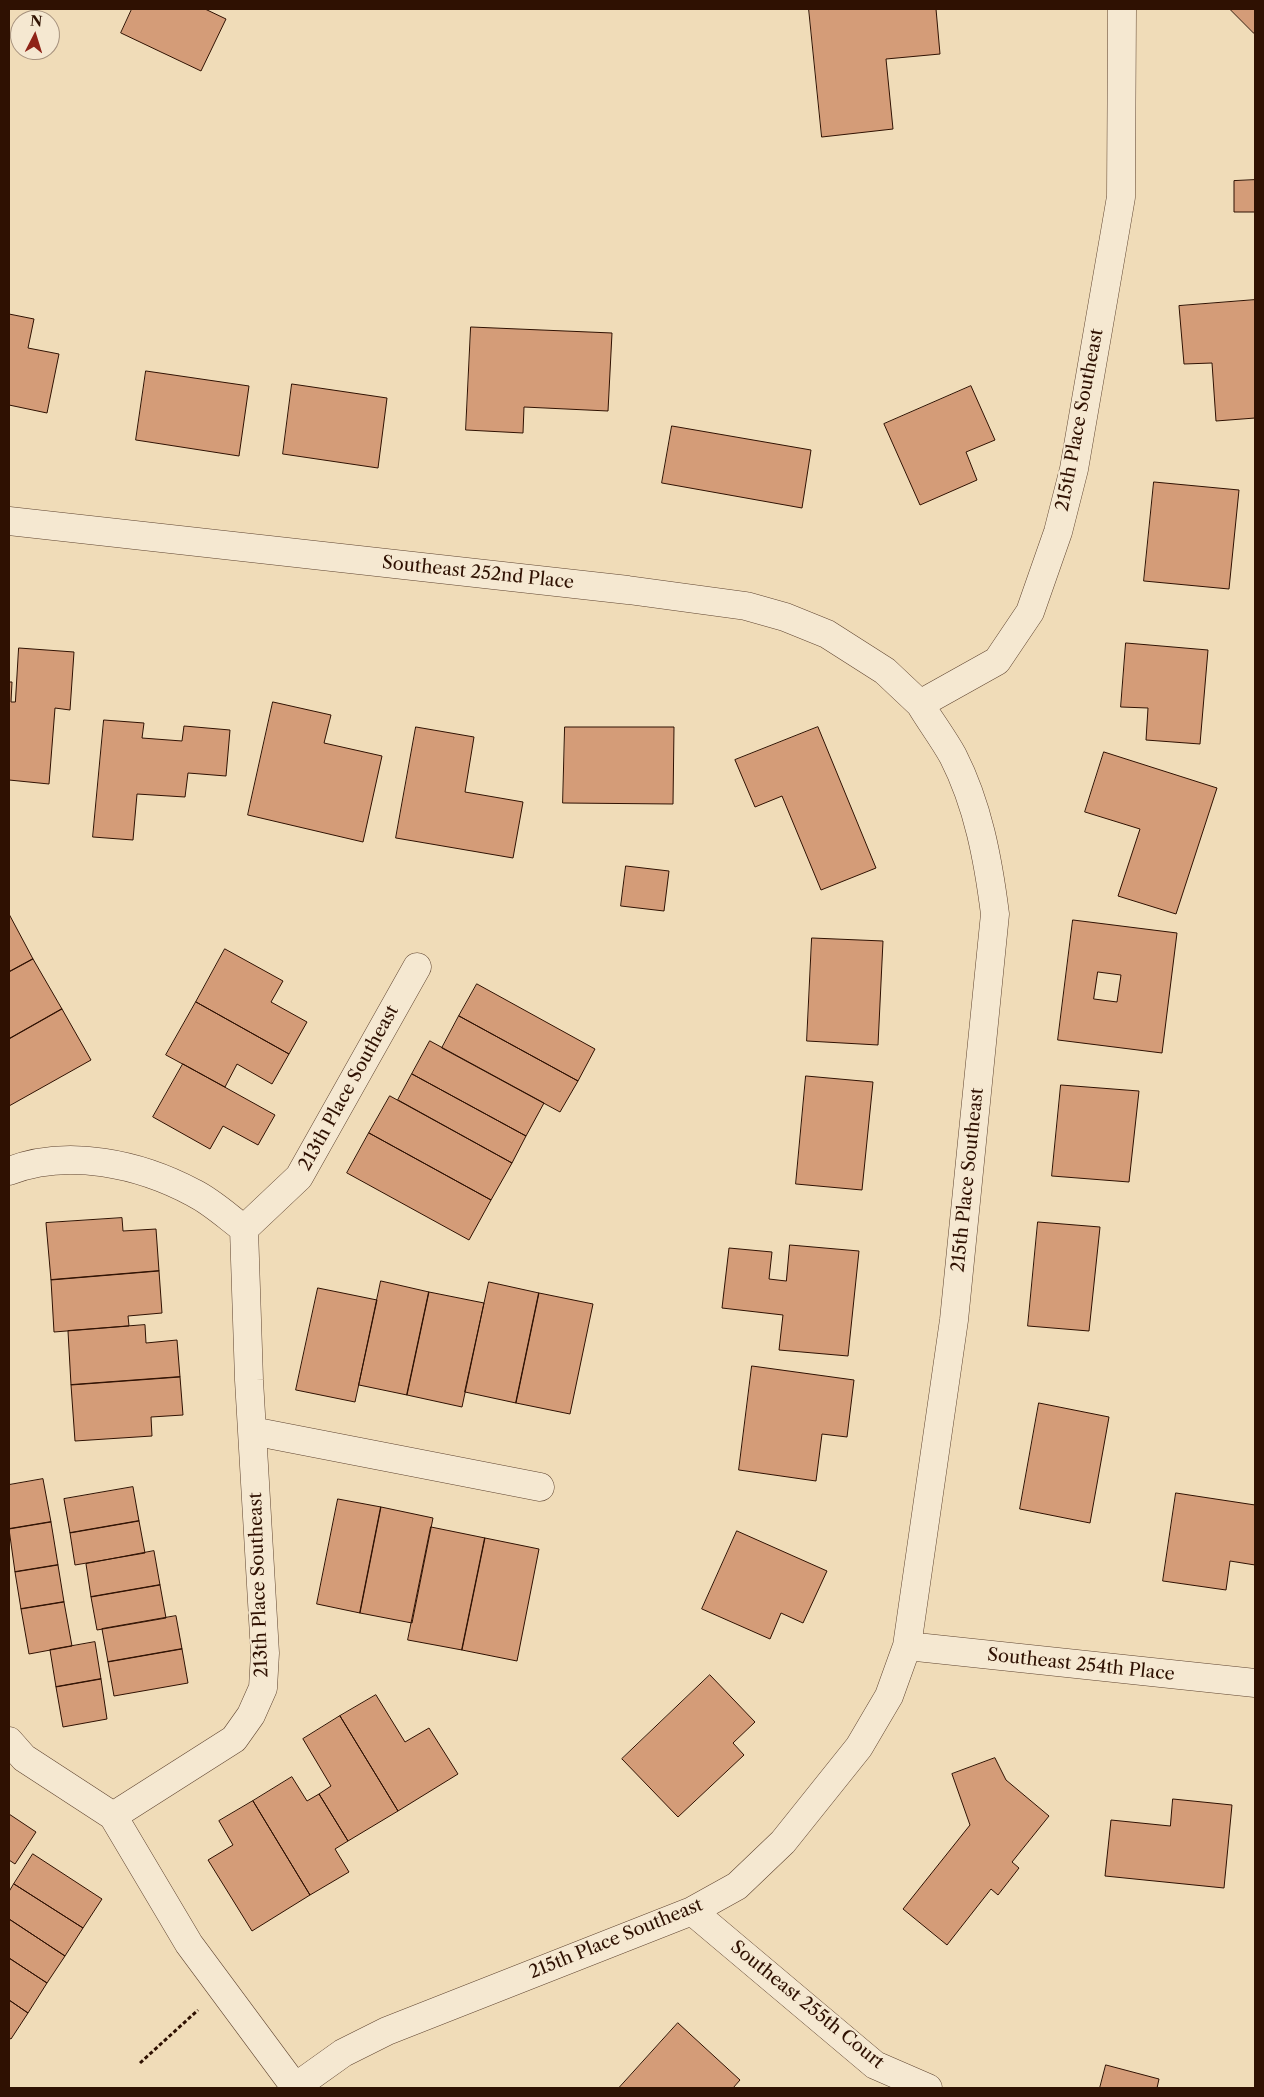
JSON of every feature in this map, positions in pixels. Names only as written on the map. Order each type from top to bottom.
[{"type":"street","name":"215th Place Southeast","points":[[295,2088],[343,2053],[387,2031],[692,1911],[737,1886],[783,1842],[859,1747],[889,1696],[907,1646],[954,1320],[995,914],[990,870],[976,811],[952,756],[920,704],[996,661],[1030,612],[1058,532],[1074,469],[1121,197],[1122,9]]},
{"type":"street","name":"Southeast 252nd Place","points":[[9,521],[628,590],[746,606],[785,617],[827,634],[885,671],[920,704]]},
{"type":"street","name":"213th Place Southeast","points":[[113,1816],[234,1739],[251,1714],[264,1688],[265,1653],[252,1431],[244,1229],[299,1177],[417,967]]},
{"type":"street","points":[[9,1171],[24,1165],[58,1160],[104,1163],[153,1174],[196,1194],[244,1229]]},
{"type":"street","points":[[252,1431],[540,1487]]},
{"type":"street","name":"Southeast 254th Place","points":[[907,1646],[1255,1683]]},
{"type":"street","points":[[9,1741],[24,1758],[113,1816],[189,1944],[295,2088]]},
{"type":"street","name":"Southeast 255th Court","points":[[692,1911],[875,2065],[928,2088]]},
{"type":"path","points":[[140,2063],[222,1987]]},
{"type":"building","points":[[132,9],[205,9],[226,19],[201,71],[121,33]]},
{"type":"building","points":[[809,9],[936,9],[940,54],[886,59],[893,129],[822,137]]},
{"type":"building","points":[[1230,9],[1255,9],[1254,33]]},
{"type":"building","points":[[1255,180],[1255,212],[1234,212],[1234,181]]},
{"type":"building","points":[[1255,300],[1255,418],[1216,421],[1212,363],[1184,364],[1179,306]]},
{"type":"building","points":[[9,314],[34,319],[28,348],[59,354],[47,413],[9,405]]},
{"type":"building","points":[[471,327],[612,333],[608,411],[524,407],[523,433],[466,430]]},
{"type":"building","points":[[146,371],[249,386],[239,456],[136,440]]},
{"type":"building","points":[[292,384],[387,398],[378,468],[283,454]]},
{"type":"building","points":[[971,386],[995,440],[966,452],[977,480],[920,505],[884,424]]},
{"type":"building","points":[[672,426],[811,450],[802,508],[662,483]]},
{"type":"building","points":[[1154,482],[1239,490],[1229,589],[1144,581]]},
{"type":"building","points":[[1126,643],[1208,650],[1200,744],[1146,740],[1148,708],[1121,707]]},
{"type":"building","points":[[19,648],[74,652],[70,710],[55,708],[49,784],[9,780],[9,682],[12,682],[11,702],[15,702]]},
{"type":"building","points":[[273,702],[331,715],[324,743],[382,756],[363,842],[248,815]]},
{"type":"building","points":[[104,720],[144,723],[142,738],[182,741],[184,726],[230,730],[226,776],[188,773],[185,797],[137,794],[133,840],[93,837]]},
{"type":"building","points":[[416,727],[474,737],[465,792],[523,802],[513,858],[396,838]]},
{"type":"building","points":[[565,727],[674,727],[673,804],[563,803]]},
{"type":"building","points":[[818,727],[876,868],[821,890],[782,796],[755,807],[735,760]]},
{"type":"building","points":[[1104,752],[1217,788],[1176,914],[1118,896],[1140,829],[1085,812]]},
{"type":"building","points":[[626,866],[669,871],[664,911],[621,906]]},
{"type":"building","points":[[9,914],[33,959],[9,972]]},
{"type":"building","points":[[1073,920],[1177,933],[1162,1053],[1058,1040]],"holes":[[[1098,972],[1121,975],[1117,1002],[1094,999]]]},
{"type":"building","points":[[812,938],[883,941],[878,1045],[807,1041]]},
{"type":"building","points":[[225,949],[283,981],[271,1002],[307,1022],[289,1054],[196,1002]]},
{"type":"building","points":[[33,959],[62,1009],[9,1039],[9,972]]},
{"type":"building","points":[[477,984],[595,1049],[578,1081],[459,1016]]},
{"type":"building","points":[[196,1002],[289,1054],[272,1084],[237,1064],[225,1087],[166,1055]]},
{"type":"building","points":[[62,1009],[91,1060],[9,1106],[9,1039]]},
{"type":"building","points":[[459,1016],[578,1081],[560,1112],[442,1048]]},
{"type":"building","points":[[430,1041],[544,1103],[526,1136],[412,1074]]},
{"type":"building","points":[[183,1064],[275,1115],[258,1145],[223,1126],[210,1149],[153,1117]]},
{"type":"building","points":[[412,1074],[526,1136],[512,1163],[398,1100]]},
{"type":"building","points":[[806,1076],[873,1082],[862,1190],[796,1184]]},
{"type":"building","points":[[1061,1085],[1139,1091],[1129,1182],[1052,1176]]},
{"type":"building","points":[[390,1096],[512,1163],[491,1200],[369,1133]]},
{"type":"building","points":[[369,1133],[491,1200],[469,1240],[347,1173]]},
{"type":"building","points":[[122,1218],[123,1231],[156,1229],[159,1271],[51,1280],[46,1223]]},
{"type":"building","points":[[1038,1222],[1100,1227],[1089,1331],[1028,1326]]},
{"type":"building","points":[[790,1245],[859,1251],[848,1356],[779,1350],[783,1315],[722,1308],[729,1248],[772,1252],[769,1279],[786,1281]]},
{"type":"building","points":[[159,1271],[162,1313],[128,1316],[129,1326],[54,1332],[51,1280]]},
{"type":"building","points":[[381,1281],[429,1292],[407,1395],[359,1385]]},
{"type":"building","points":[[489,1282],[539,1293],[516,1403],[465,1392]]},
{"type":"building","points":[[318,1288],[377,1300],[355,1402],[296,1390]]},
{"type":"building","points":[[429,1292],[484,1303],[462,1407],[407,1395]]},
{"type":"building","points":[[539,1293],[593,1304],[570,1414],[516,1403]]},
{"type":"building","points":[[145,1325],[146,1343],[177,1340],[180,1377],[71,1385],[68,1331]]},
{"type":"building","points":[[752,1366],[854,1380],[847,1437],[822,1434],[816,1481],[739,1470]]},
{"type":"building","points":[[180,1377],[183,1415],[151,1417],[152,1436],[75,1441],[71,1385]]},
{"type":"building","points":[[1039,1403],[1109,1417],[1090,1523],[1020,1509]]},
{"type":"building","points":[[43,1479],[51,1522],[9,1529],[9,1485]]},
{"type":"building","points":[[133,1487],[139,1521],[70,1533],[64,1499]]},
{"type":"building","points":[[1176,1493],[1255,1505],[1255,1565],[1230,1561],[1226,1590],[1163,1581]]},
{"type":"building","points":[[338,1499],[381,1507],[360,1613],[317,1604]]},
{"type":"building","points":[[381,1507],[433,1518],[412,1623],[360,1613]]},
{"type":"building","points":[[139,1521],[145,1553],[75,1565],[70,1533]]},
{"type":"building","points":[[51,1522],[58,1565],[15,1572],[9,1529]]},
{"type":"building","points":[[431,1527],[485,1538],[462,1650],[408,1640]]},
{"type":"building","points":[[737,1531],[827,1571],[803,1623],[781,1613],[770,1639],[702,1609]]},
{"type":"building","points":[[485,1538],[539,1549],[517,1661],[462,1650]]},
{"type":"building","points":[[154,1551],[160,1585],[91,1597],[86,1564]]},
{"type":"building","points":[[58,1565],[64,1602],[21,1609],[15,1572]]},
{"type":"building","points":[[160,1585],[166,1618],[97,1630],[91,1597]]},
{"type":"building","points":[[64,1602],[72,1646],[29,1654],[21,1609]]},
{"type":"building","points":[[176,1616],[182,1649],[108,1662],[102,1629]]},
{"type":"building","points":[[95,1642],[101,1679],[56,1687],[50,1650]]},
{"type":"building","points":[[182,1649],[188,1683],[114,1696],[108,1662]]},
{"type":"building","points":[[710,1675],[755,1722],[733,1743],[744,1755],[678,1817],[622,1759]]},
{"type":"building","points":[[101,1679],[107,1719],[63,1727],[56,1687]]},
{"type":"building","points":[[376,1695],[405,1742],[429,1728],[458,1774],[398,1811],[340,1716]]},
{"type":"building","points":[[340,1716],[398,1811],[348,1841],[319,1794],[331,1786],[303,1739]]},
{"type":"building","points":[[995,1758],[1006,1780],[1049,1816],[1012,1862],[1019,1868],[998,1895],[991,1889],[947,1945],[903,1909],[970,1825],[952,1774]]},
{"type":"building","points":[[292,1777],[307,1801],[319,1794],[348,1841],[335,1849],[349,1872],[310,1895],[253,1801]]},
{"type":"building","points":[[1173,1799],[1232,1805],[1224,1888],[1105,1876],[1111,1820],[1170,1826]]},
{"type":"building","points":[[253,1801],[310,1895],[252,1931],[208,1860],[233,1845],[219,1821]]},
{"type":"building","points":[[9,1814],[36,1832],[15,1864],[9,1860]]},
{"type":"building","points":[[33,1854],[102,1899],[83,1928],[14,1884]]},
{"type":"building","points":[[14,1884],[83,1928],[65,1956],[9,1919],[9,1892]]},
{"type":"building","points":[[9,1919],[65,1956],[47,1983],[9,1958]]},
{"type":"building","points":[[9,1958],[47,1983],[28,2013],[9,2000]]},
{"type":"building","points":[[9,2000],[28,2013],[11,2039],[9,2038]]},
{"type":"building","points":[[678,2023],[740,2080],[733,2088],[619,2088]]},
{"type":"building","points":[[1106,2065],[1159,2079],[1157,2088],[1100,2088]]}]
